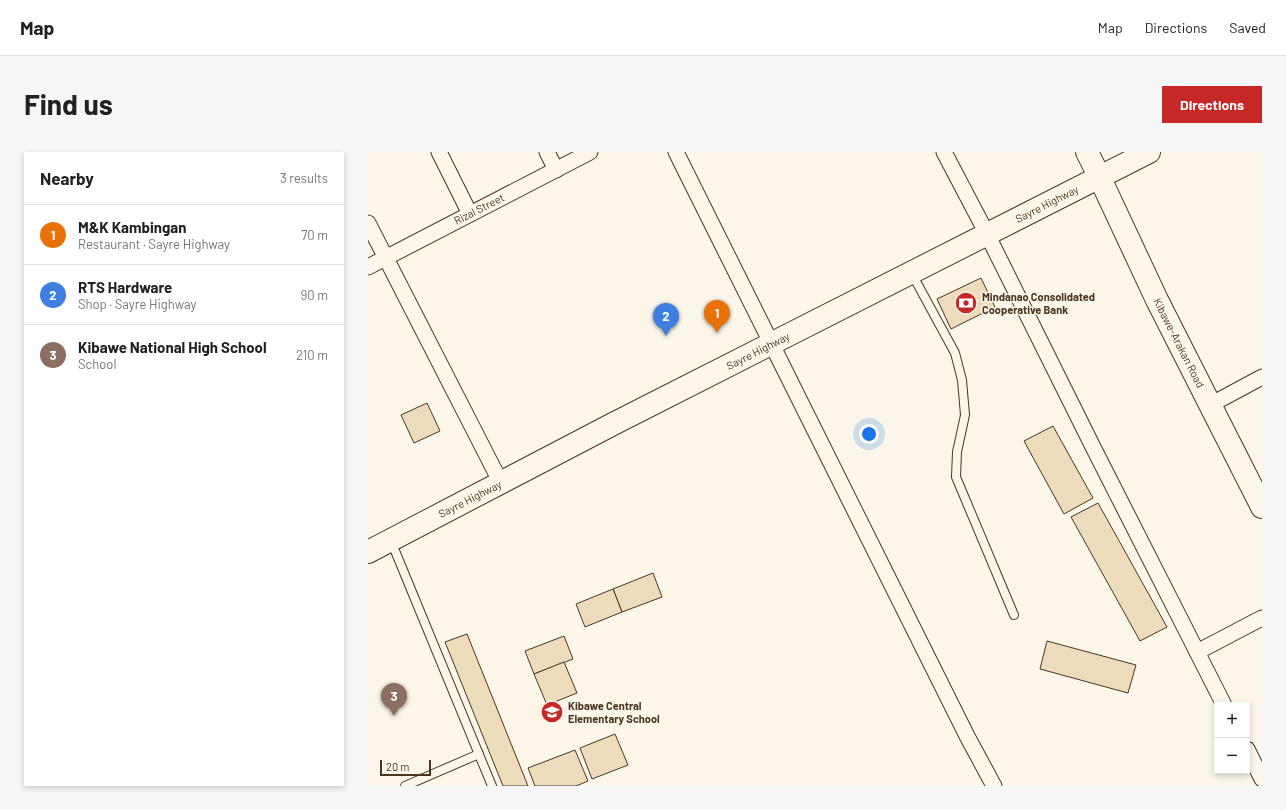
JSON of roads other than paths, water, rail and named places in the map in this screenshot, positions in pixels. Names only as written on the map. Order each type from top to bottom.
[{"type":"main road","name":"Kibawe-Arakan Road","points":[[1087,152],[1157,300],[1262,507]]},
{"type":"main road","name":"Sayre Highway","points":[[368,552],[500,482],[912,273],[1099,176],[1149,152]]},
{"type":"street","points":[[439,152],[470,214]]},
{"type":"street","points":[[547,152],[556,170]]},
{"type":"street","name":"Rizal Street","points":[[368,267],[590,152]]},
{"type":"street","points":[[676,152],[994,786]]},
{"type":"street","points":[[944,152],[987,234],[1090,442],[1222,702]]},
{"type":"street","points":[[368,223],[500,482]]},
{"type":"street","points":[[1210,405],[1262,377]]},
{"type":"street","points":[[1197,652],[1262,618]]},
{"type":"street","points":[[1250,756],[1262,779]]},
{"type":"lane","points":[[912,273],[955,353],[962,380],[965,415],[957,452],[956,477],[1014,615]]},
{"type":"lane","points":[[390,540],[492,786]]},
{"type":"lane","points":[[405,786],[480,754]]},
{"type":"place","name":"Mindanao Consolidated Cooperative Bank","points":[[966,303]]},
{"type":"place","name":"M&K Kambingan","points":[[717,333]]},
{"type":"place","name":"RTS Hardware","points":[[666,336]]},
{"type":"place","name":"Kibawe Central Elementary School","points":[[552,712]]},
{"type":"place","name":"Kibawe National High School","points":[[394,716]]}]
